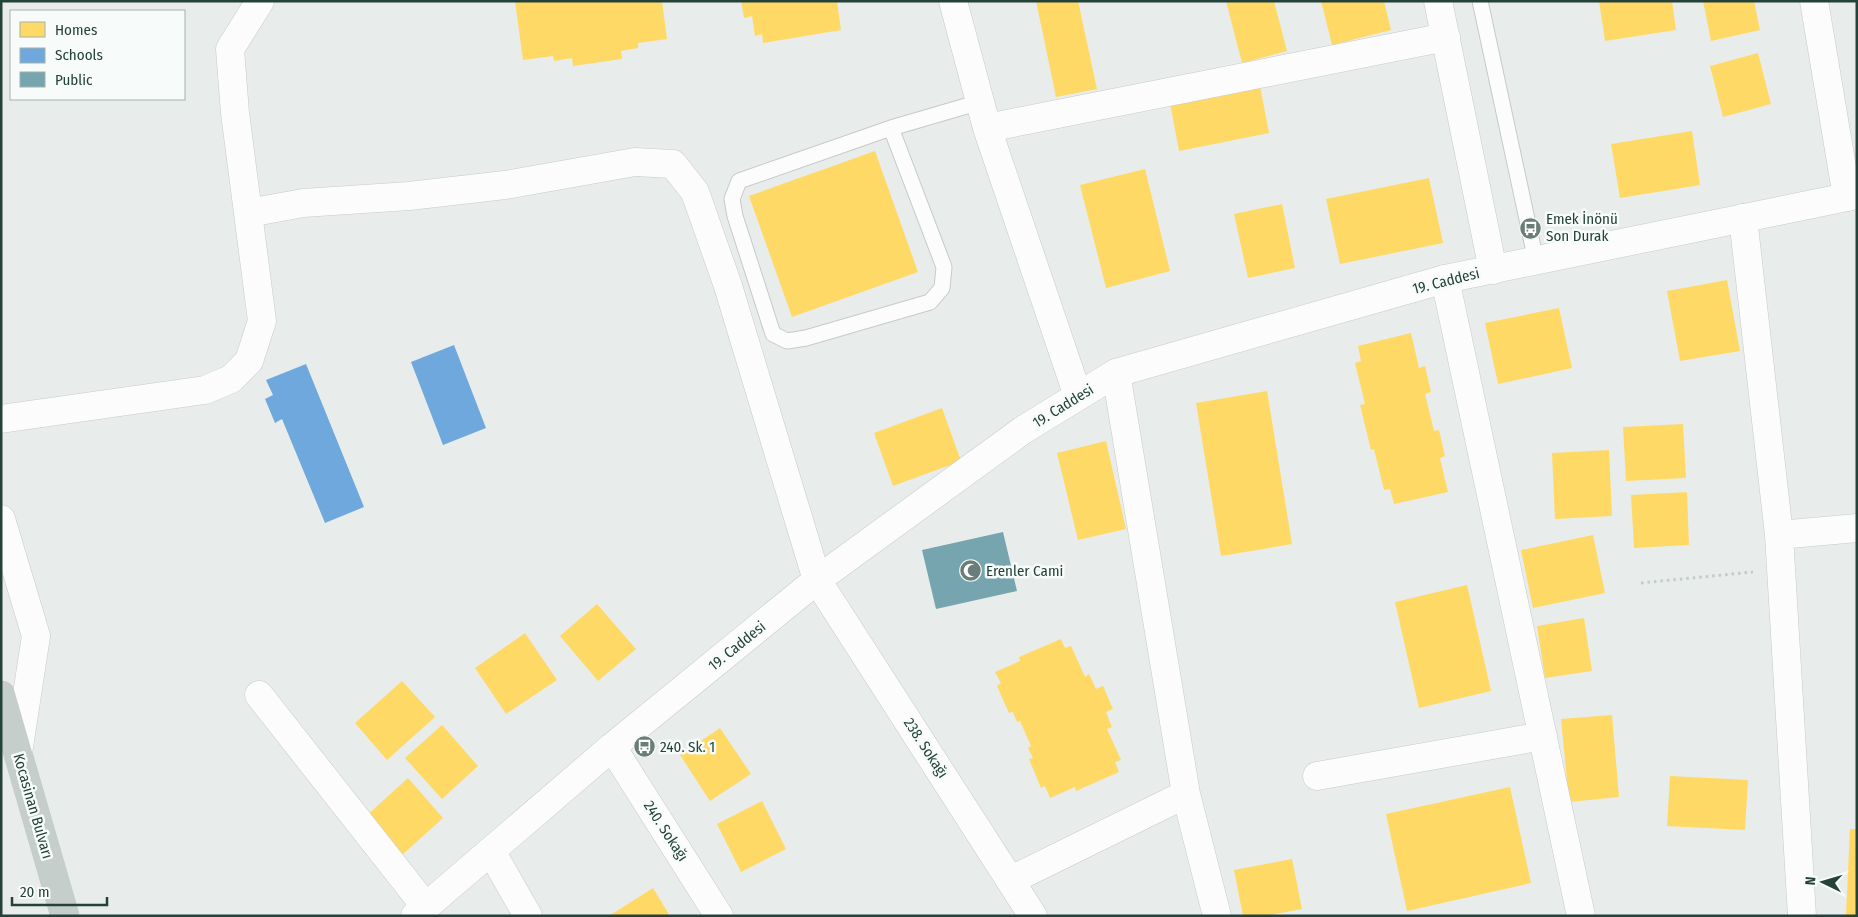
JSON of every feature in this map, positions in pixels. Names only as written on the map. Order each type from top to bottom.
[{"type":"highway","name":"Kocasinan Bulvarı","points":[[1,695],[65,916]]},
{"type":"street","points":[[1,419],[206,390],[231,379],[249,361],[262,321],[235,113],[230,49],[260,1]]},
{"type":"street","points":[[952,1],[987,128],[1078,396]]},
{"type":"street","points":[[1438,1],[1493,270]]},
{"type":"street","points":[[1814,1],[1852,196]]},
{"type":"street","points":[[987,128],[1446,37]]},
{"type":"street","name":"238. Sokağı","points":[[248,213],[303,203],[409,196],[505,185],[635,162],[673,164],[695,192],[728,286],[817,580],[1033,916]]},
{"type":"street","name":"19. Caddesi","points":[[420,911],[612,747],[817,580],[1023,430],[1116,373],[1445,280],[1852,196]]},
{"type":"street","points":[[1743,218],[1779,535],[1802,916]]},
{"type":"street","points":[[1445,280],[1581,916]]},
{"type":"street","points":[[1116,373],[1186,794],[1217,916]]},
{"type":"street","points":[[1,519],[36,636],[18,753]]},
{"type":"street","points":[[1779,535],[1857,528]]},
{"type":"street","points":[[259,695],[420,911]]},
{"type":"street","points":[[1317,776],[1542,736]]},
{"type":"street","name":"240. Sokağı","points":[[612,747],[719,916]]},
{"type":"street","points":[[1011,880],[1186,794]]},
{"type":"street","points":[[490,851],[528,916]]},
{"type":"lane","points":[[1480,1],[1536,261]]},
{"type":"lane","points":[[891,128],[944,267],[942,288],[930,302],[806,338],[787,341],[773,334],[735,216],[732,199],[739,181],[891,128],[980,102]]},
{"type":"path","points":[[1641,583],[1781,570]]},
{"type":"building: Homes","points":[[515,1],[662,1],[667,39],[638,43],[638,48],[621,51],[622,59],[573,66],[572,58],[554,61],[553,56],[523,60]]},
{"type":"building: Homes","points":[[741,1],[837,1],[841,30],[763,43],[762,34],[755,36],[752,16],[744,18]]},
{"type":"building: Homes","points":[[1036,1],[1078,1],[1097,89],[1056,97]]},
{"type":"building: Homes","points":[[1226,1],[1274,1],[1287,51],[1242,63]]},
{"type":"building: Homes","points":[[1321,1],[1384,1],[1391,30],[1332,45]]},
{"type":"building: Homes","points":[[1599,1],[1672,1],[1676,30],[1605,41]]},
{"type":"building: Homes","points":[[1703,1],[1754,1],[1760,30],[1711,41]]},
{"type":"building: Homes","points":[[1758,53],[1771,104],[1723,117],[1710,66]]},
{"type":"building: Homes","points":[[1260,86],[1269,133],[1179,151],[1170,103]]},
{"type":"building: Homes","points":[[1692,131],[1700,185],[1620,198],[1611,144]]},
{"type":"building: Homes","points":[[875,151],[918,272],[792,317],[749,196]]},
{"type":"building: Homes","points":[[1145,169],[1170,271],[1106,288],[1080,185]]},
{"type":"building: Homes","points":[[1429,178],[1443,243],[1340,264],[1326,199]]},
{"type":"building: Homes","points":[[1282,204],[1295,268],[1248,278],[1234,214]]},
{"type":"building: Homes","points":[[1727,280],[1740,351],[1680,361],[1667,291]]},
{"type":"building: Homes","points":[[1559,308],[1572,368],[1498,384],[1485,323]]},
{"type":"building: Homes","points":[[1411,333],[1419,368],[1425,366],[1431,392],[1425,394],[1434,431],[1439,430],[1445,456],[1440,458],[1448,492],[1394,504],[1390,489],[1384,490],[1374,449],[1371,450],[1360,405],[1365,404],[1355,363],[1361,361],[1358,346]]},
{"type":"building: Homes","points":[[1267,391],[1292,544],[1221,556],[1196,403]]},
{"type":"building: Homes","points":[[942,408],[961,461],[893,486],[874,433]]},
{"type":"building: Homes","points":[[1683,424],[1686,478],[1626,481],[1623,427]]},
{"type":"building: Homes","points":[[1106,441],[1126,529],[1078,540],[1057,453]]},
{"type":"building: Homes","points":[[1609,450],[1612,516],[1555,519],[1552,453]]},
{"type":"building: Homes","points":[[1687,492],[1689,545],[1634,548],[1631,495]]},
{"type":"building: Homes","points":[[1593,535],[1605,593],[1533,608],[1521,550]]},
{"type":"building: Homes","points":[[1467,585],[1491,691],[1419,708],[1395,602]]},
{"type":"building: Homes","points":[[597,604],[636,649],[598,681],[560,636]]},
{"type":"building: Homes","points":[[1584,618],[1592,671],[1545,678],[1537,626]]},
{"type":"building: Homes","points":[[525,633],[557,680],[506,714],[475,668]]},
{"type":"building: Homes","points":[[1061,639],[1065,648],[1071,646],[1085,677],[1089,674],[1096,689],[1103,686],[1113,709],[1106,712],[1112,727],[1107,729],[1121,760],[1115,762],[1119,772],[1076,791],[1075,787],[1050,798],[1045,786],[1041,788],[1029,759],[1033,758],[1028,748],[1031,746],[1020,721],[1017,722],[1013,712],[1009,713],[997,686],[1001,683],[995,672],[1020,661],[1019,657]]},
{"type":"building: Homes","points":[[402,681],[435,717],[387,760],[355,723]]},
{"type":"building: Homes","points":[[1612,715],[1619,797],[1569,802],[1561,719]]},
{"type":"building: Homes","points":[[442,725],[478,766],[442,799],[405,758]]},
{"type":"building: Homes","points":[[720,728],[751,774],[710,801],[680,755]]},
{"type":"building: Homes","points":[[1670,776],[1748,780],[1745,830],[1667,826]]},
{"type":"building: Homes","points":[[408,778],[443,818],[401,856],[365,817]]},
{"type":"building: Homes","points":[[1510,787],[1531,883],[1407,911],[1386,814]]},
{"type":"building: Homes","points":[[762,801],[786,849],[741,872],[717,824]]},
{"type":"building: Homes","points":[[1850,829],[1857,829],[1857,916],[1846,916]]},
{"type":"building: Homes","points":[[1292,859],[1302,909],[1265,916],[1243,916],[1234,870]]},
{"type":"building: Homes","points":[[653,888],[670,916],[609,916]]},
{"type":"building: Schools","points":[[454,345],[486,428],[443,445],[411,362]]},
{"type":"building: Schools","points":[[306,364],[364,507],[325,523],[282,419],[275,423],[265,399],[273,395],[266,380]]},
{"type":"building: Public","name":"Erenler Cami","points":[[1003,532],[1017,591],[936,609],[922,550]]},
{"type":"place","name":"Emek İnönü Son Durak","points":[[1530,228]]},
{"type":"place","name":"Erenler Cami","points":[[970,571]]},
{"type":"place","name":"240. Sk. 1","points":[[644,747]]}]
